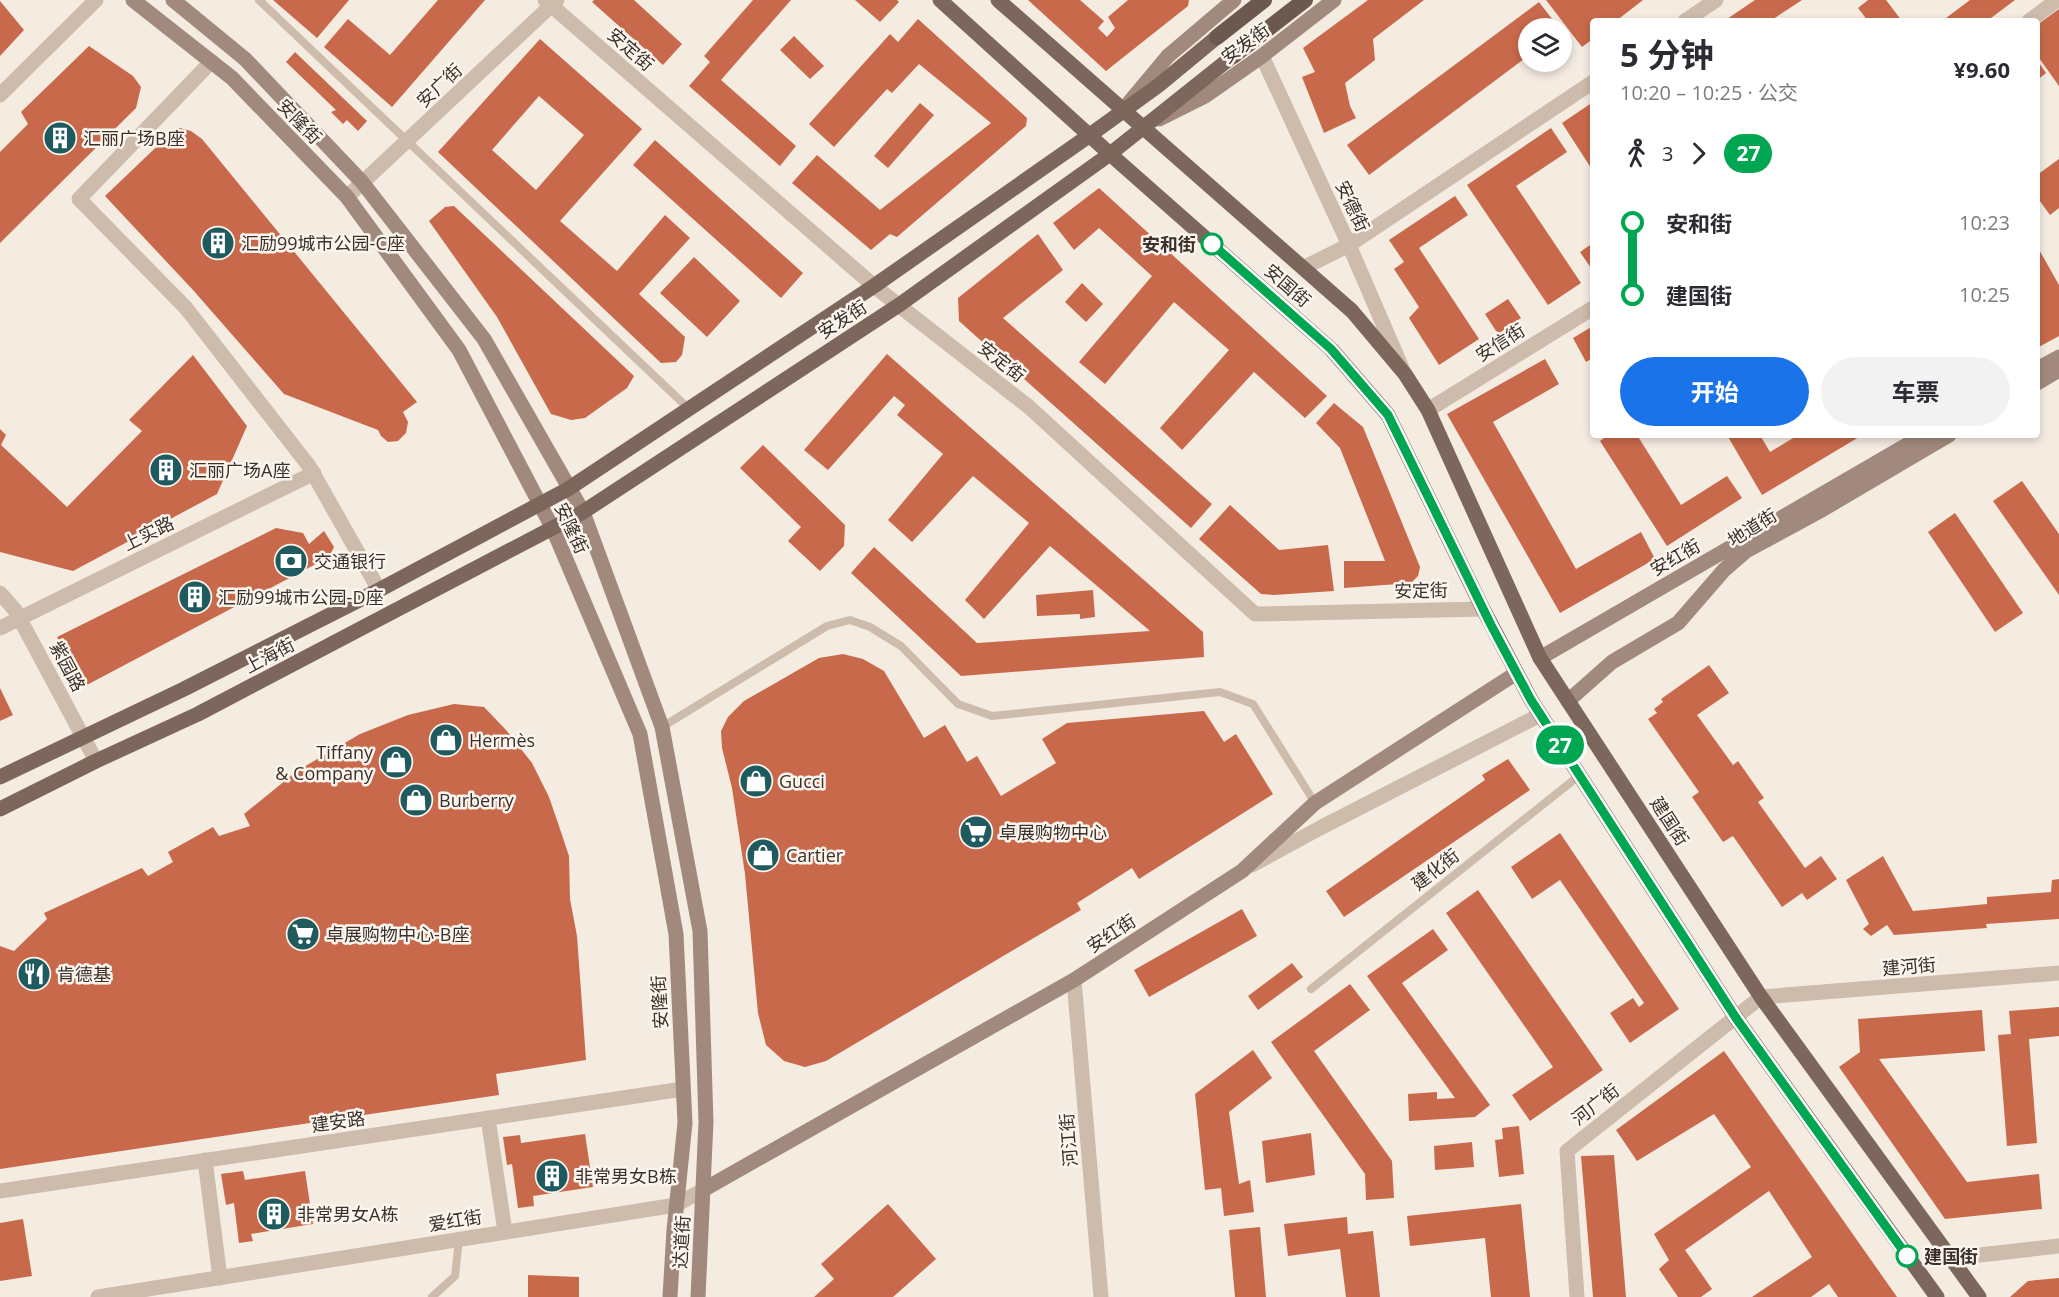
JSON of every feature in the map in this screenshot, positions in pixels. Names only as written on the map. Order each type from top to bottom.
[{"type":"highway","name":"安发街","points":[[1217,37],[1264,0]]},
{"type":"highway","name":"安发街","points":[[1233,56],[1305,0]]},
{"type":"main road","name":"安隆街","points":[[133,0],[232,78],[347,197],[459,350],[553,529],[640,734],[676,934],[685,1123],[676,1205]]},
{"type":"main road","name":"安隆街","points":[[173,0],[245,59],[362,182],[484,339],[583,512],[662,727],[700,931],[706,1122],[703,1190]]},
{"type":"main road","name":"安国街","points":[[940,0],[1331,349],[1388,415],[1515,674]]},
{"type":"main road","name":"安国街","points":[[998,0],[1352,311],[1405,374],[1428,410],[1540,658]]},
{"type":"main road","name":"安发街","points":[[1122,110],[1168,56],[1233,0]]},
{"type":"main road","name":"安发街","points":[[1143,128],[1205,96],[1263,56],[1334,0]]},
{"type":"main road","name":"安发街","points":[[540,505],[568,489],[874,286],[1159,85],[1217,37]]},
{"type":"main road","name":"安发街","points":[[553,529],[583,512],[899,305],[1110,154],[1233,56]]},
{"type":"main road","points":[[2040,367],[2059,357]]},
{"type":"main road","points":[[2040,381],[2059,370]]},
{"type":"main road","name":"安红街","points":[[1540,658],[1919,438]]},
{"type":"main road","name":"地道街","points":[[1568,701],[1612,663],[1678,623],[1724,570],[1746,551],[1820,511],[1944,438]]},
{"type":"main road","name":"上海街","points":[[0,777],[184,689],[380,590],[540,505]]},
{"type":"main road","name":"上海街","points":[[0,808],[198,714],[553,529]]},
{"type":"main road","name":"建国街","points":[[1540,658],[1761,997],[1980,1297]]},
{"type":"main road","points":[[1515,674],[1736,1018],[1937,1297]]},
{"type":"main road","name":"安红街","points":[[703,1190],[1074,980],[1242,871],[1315,803],[1515,674]]},
{"type":"main road","name":"达道街","points":[[698,1297],[703,1190]]},
{"type":"main road","name":"达道街","points":[[670,1297],[676,1205]]},
{"type":"street","points":[[0,95],[96,0]]},
{"type":"street","points":[[1689,18],[1716,0]]},
{"type":"street","points":[[2033,18],[2057,0]]},
{"type":"street","name":"安广街","points":[[347,197],[408,142],[551,2]]},
{"type":"street","name":"安定街","points":[[551,2],[874,286],[1029,407],[1255,614],[1483,609]]},
{"type":"street","name":"安德街","points":[[1263,56],[1405,374]]},
{"type":"street","points":[[211,62],[79,199],[186,308],[314,473],[380,590]]},
{"type":"street","points":[[1303,268],[1349,245],[1590,84]]},
{"type":"street","name":"安信街","points":[[1428,410],[1590,310]]},
{"type":"street","name":"上实路","points":[[0,628],[314,473]]},
{"type":"street","name":"紫园路","points":[[0,593],[20,618],[96,761]]},
{"type":"street","points":[[1242,871],[1320,828],[1540,715]]},
{"type":"street","name":"建河街","points":[[1761,997],[2059,973]]},
{"type":"street","name":"河江街","points":[[1074,980],[1101,1297]]},
{"type":"street","name":"河广街","points":[[1576,1297],[1568,1151],[1761,997]]},
{"type":"street","name":"建安路","points":[[0,1191],[683,1089]]},
{"type":"street","points":[[488,1118],[505,1232]]},
{"type":"street","points":[[205,1161],[220,1278]]},
{"type":"street","points":[[676,1205],[703,1190]]},
{"type":"street","name":"爱红街","points":[[98,1297],[676,1205]]},
{"type":"street","points":[[1953,1258],[2059,1246]]},
{"type":"lane","points":[[259,0],[688,408]]},
{"type":"lane","points":[[662,727],[827,626],[850,620],[870,627],[901,646],[958,704],[992,716],[1220,692],[1253,704],[1315,803]]},
{"type":"lane","name":"建化街","points":[[1311,989],[1580,775]]},
{"type":"lane","points":[[432,1297],[455,1276],[459,1239]]},
{"type":"building","points":[[273,0],[349,0],[317,38]]},
{"type":"building","points":[[438,0],[485,0],[392,107],[324,47],[348,19],[390,55]]},
{"type":"building","points":[[594,0],[634,0],[682,44],[663,65],[592,2]]},
{"type":"building","points":[[753,0],[791,0],[721,80],[796,146],[780,166],[689,86],[710,62],[704,56]]},
{"type":"building","points":[[855,0],[897,0],[899,2],[880,22]]},
{"type":"building","points":[[1028,0],[1080,0],[1104,21],[1098,28],[1107,37],[1115,28],[1108,17],[1128,0],[1189,0],[1188,6],[1106,71]]},
{"type":"building","points":[[1368,0],[1424,0],[1373,39],[1375,60],[1345,83],[1350,106],[1356,118],[1324,133],[1302,77],[1315,72],[1303,48]]},
{"type":"building","points":[[1546,0],[1643,0],[1620,18],[1590,18],[1590,41],[1582,47],[1572,34],[1572,18],[1560,18]]},
{"type":"building","points":[[1755,0],[1802,0],[1775,18],[1728,18]]},
{"type":"building","points":[[1868,0],[1886,0],[1900,18],[1866,18],[1858,8]]},
{"type":"building","points":[[1970,0],[2015,0],[1991,18],[1946,18]]},
{"type":"building","points":[[0,1],[24,30],[0,56]]},
{"type":"building","points":[[1539,2],[1551,18],[1518,18],[1518,63],[1369,175],[1347,145]]},
{"type":"building","points":[[2059,9],[2059,86],[2040,59],[2040,23]]},
{"type":"building","points":[[918,19],[1027,118],[1026,126],[897,237],[890,234],[871,250],[792,183],[817,155],[880,210],[991,123],[919,64],[892,93],[887,89],[834,147],[809,124],[890,34],[898,42]]},
{"type":"building","points":[[794,36],[824,66],[810,79],[780,50]]},
{"type":"building","points":[[540,39],[642,129],[560,221],[617,271],[665,215],[690,238],[639,294],[685,337],[682,355],[676,362],[661,363],[438,152]],"holes":[[[539,96],[584,135],[536,190],[492,150]]]},
{"type":"building","name":"汇丽广场B座","points":[[89,46],[133,76],[141,87],[136,108],[0,243],[0,152],[28,124],[21,112]]},
{"type":"building","points":[[295,52],[367,121],[358,131],[347,120],[343,124],[331,112],[336,110],[286,62]]},
{"type":"building","points":[[2040,64],[2046,73],[2040,78]]},
{"type":"building","points":[[920,103],[934,115],[888,168],[874,156]]},
{"type":"building","points":[[1590,104],[1590,166],[1562,123]]},
{"type":"building","name":"汇励99城市公园-C座","points":[[180,128],[191,131],[202,139],[417,402],[403,412],[408,422],[406,433],[398,441],[388,442],[378,430],[284,394],[193,290],[105,196],[171,133]]},
{"type":"building","points":[[1551,128],[1567,152],[1516,186],[1581,283],[1548,305],[1467,185]]},
{"type":"building","points":[[655,140],[803,273],[781,298],[633,165]]},
{"type":"building","points":[[2059,159],[2059,208],[2050,215],[2040,201],[2040,173]]},
{"type":"building","points":[[1099,188],[1327,396],[1305,418],[1254,372],[1182,450],[1160,428],[1229,350],[1174,302],[1105,384],[1079,362],[1152,276],[1099,228],[1074,250],[1053,223]]},
{"type":"building","points":[[1455,196],[1468,215],[1419,248],[1479,339],[1439,365],[1409,318],[1419,307],[1394,269],[1404,262],[1389,240]]},
{"type":"building","points":[[454,206],[634,376],[627,388],[585,418],[571,420],[551,414],[497,317],[429,221],[445,207]]},
{"type":"building","points":[[1038,234],[1063,270],[1003,318],[1212,504],[1191,528],[959,321],[958,298]]},
{"type":"building","points":[[1590,245],[1590,267],[1580,252]]},
{"type":"building","points":[[2040,251],[2059,285],[2059,336],[2040,346]]},
{"type":"building","points":[[694,257],[740,301],[707,337],[660,293]]},
{"type":"building","points":[[1082,283],[1103,304],[1086,322],[1065,302]]},
{"type":"building","points":[[1508,299],[1521,318],[1498,334],[1485,314]]},
{"type":"building","points":[[1590,328],[1590,360],[1586,362],[1573,338]]},
{"type":"building","points":[[887,354],[1203,632],[1204,657],[961,676],[851,573],[874,547],[977,643],[1150,631],[1050,546],[984,619],[965,600],[1029,523],[973,476],[912,542],[888,520],[943,454],[897,415],[905,405],[894,396],[828,470],[804,450]]},
{"type":"building","name":"汇丽广场A座","points":[[193,355],[247,426],[217,494],[73,571],[0,552],[0,429],[6,435],[1,445],[67,507],[142,431],[129,420]]},
{"type":"building","points":[[1545,359],[1559,384],[1493,422],[1576,569],[1641,532],[1655,559],[1560,613],[1447,414]]},
{"type":"building","points":[[1334,403],[1363,427],[1420,567],[1418,576],[1411,583],[1344,588],[1344,561],[1385,561],[1340,448],[1316,423]]},
{"type":"building","points":[[1604,438],[1639,438],[1681,505],[1727,476],[1742,498],[1667,546],[1600,441]]},
{"type":"building","points":[[1729,438],[1762,438],[1770,452],[1793,438],[1857,438],[1762,495]]},
{"type":"building","points":[[763,445],[845,525],[844,546],[820,571],[788,541],[801,527],[740,468]]},
{"type":"building","points":[[2022,481],[2059,534],[2059,595],[1993,501]]},
{"type":"building","points":[[1230,505],[1279,550],[1328,545],[1334,591],[1261,594],[1199,539]]},
{"type":"building","points":[[1955,513],[2023,613],[1995,632],[1928,532]]},
{"type":"building","name":"汇励99城市公园-D座","points":[[276,528],[303,533],[309,544],[324,531],[334,547],[329,557],[83,687],[57,637]]},
{"type":"building","points":[[1093,590],[1095,617],[1080,619],[1080,614],[1037,616],[1036,595]]},
{"type":"building","name":"卓展购物中心","points":[[843,654],[863,659],[884,671],[924,738],[945,725],[967,762],[977,756],[1001,796],[1056,763],[1042,739],[1067,723],[1204,711],[1224,742],[1236,734],[1273,794],[1139,879],[1132,868],[1077,903],[1081,910],[826,1061],[805,1067],[784,1061],[766,1045],[758,1013],[745,874],[732,788],[722,748],[721,731],[728,717],[744,701],[819,658]]},
{"type":"building","points":[[1709,665],[1729,693],[1697,715],[1733,765],[1738,761],[1764,798],[1758,802],[1805,868],[1821,856],[1837,879],[1807,900],[1802,893],[1782,907],[1733,836],[1723,842],[1692,797],[1699,792],[1648,719],[1657,713],[1654,709],[1663,702],[1661,699]]},
{"type":"building","points":[[0,688],[13,715],[0,721]]},
{"type":"building","name":"卓展购物中心-B座","points":[[454,704],[484,707],[532,763],[549,797],[569,856],[570,899],[577,936],[586,1060],[496,1074],[499,1095],[0,1169],[0,946],[14,951],[47,919],[44,913],[142,868],[148,876],[173,862],[168,852],[213,827],[219,836],[250,826],[244,814],[297,771],[360,734],[408,715]]},
{"type":"building","points":[[1508,759],[1530,790],[1344,917],[1326,891],[1485,780],[1482,775]]},
{"type":"building","points":[[1560,833],[1679,1009],[1630,1043],[1610,1013],[1633,998],[1639,1007],[1644,1003],[1560,880],[1532,899],[1511,867]]},
{"type":"building","points":[[1883,856],[1913,911],[1987,904],[1987,897],[2051,892],[2052,880],[2059,879],[2059,919],[1986,924],[1987,928],[1894,935],[1887,925],[1871,936],[1863,929],[1869,924],[1846,880]]},
{"type":"building","points":[[1478,890],[1603,1070],[1530,1121],[1512,1095],[1553,1067],[1446,913]]},
{"type":"building","points":[[1242,909],[1257,936],[1149,997],[1134,970]]},
{"type":"building","points":[[1433,929],[1448,950],[1402,983],[1490,1105],[1475,1117],[1409,1121],[1408,1094],[1437,1092],[1437,1099],[1455,1098],[1367,976]]},
{"type":"building","points":[[1292,963],[1303,977],[1258,1010],[1248,996]]},
{"type":"building","points":[[1350,984],[1370,1010],[1314,1051],[1392,1161],[1394,1198],[1366,1200],[1365,1174],[1271,1042]]},
{"type":"building","points":[[2059,1007],[2059,1036],[2029,1039],[2037,1143],[2007,1146],[1998,1035],[2011,1034],[2009,1011]]},
{"type":"building","points":[[1982,1010],[1985,1051],[1879,1059],[1967,1182],[2039,1174],[2042,1209],[1945,1219],[1839,1067],[1860,1052],[1858,1019]]},
{"type":"building","points":[[1253,1050],[1272,1078],[1229,1112],[1239,1184],[1250,1180],[1254,1212],[1224,1216],[1221,1188],[1205,1190],[1195,1094]]},
{"type":"building","points":[[1724,1051],[1897,1297],[1838,1297],[1829,1284],[1811,1297],[1752,1297],[1812,1257],[1769,1191],[1685,1250],[1712,1289],[1701,1297],[1678,1297],[1659,1269],[1669,1260],[1654,1234],[1751,1167],[1714,1114],[1637,1161],[1616,1130]]},
{"type":"building","points":[[1519,1126],[1524,1174],[1499,1177],[1495,1140],[1503,1139],[1502,1128]]},
{"type":"building","points":[[1311,1133],[1315,1175],[1266,1183],[1262,1141]]},
{"type":"building","name":"非常男女B栋","points":[[585,1134],[593,1187],[533,1196],[534,1206],[518,1208],[512,1164],[507,1165],[503,1137],[520,1135],[521,1143]]},
{"type":"building","points":[[1472,1142],[1474,1167],[1435,1170],[1434,1146]]},
{"type":"building","points":[[1614,1155],[1626,1297],[1593,1297],[1581,1156]]},
{"type":"building","name":"非常男女A栋","points":[[243,1171],[245,1180],[305,1171],[313,1224],[251,1234],[253,1241],[239,1243],[234,1203],[226,1205],[221,1174]]},
{"type":"building","points":[[888,1204],[936,1259],[893,1297],[814,1297],[834,1279],[821,1264]]},
{"type":"building","points":[[1521,1204],[1530,1297],[1491,1297],[1485,1238],[1410,1246],[1407,1216]]},
{"type":"building","points":[[1347,1217],[1348,1234],[1373,1231],[1380,1297],[1346,1297],[1340,1249],[1288,1256],[1284,1224]]},
{"type":"building","points":[[23,1219],[32,1276],[0,1281],[0,1223]]},
{"type":"building","points":[[1260,1227],[1266,1297],[1235,1297],[1229,1230]]},
{"type":"building","points":[[528,1275],[579,1277],[579,1297],[528,1297]]},
{"type":"building","points":[[2059,1278],[2059,1297],[2010,1297],[2028,1281]]},
{"type":"bus line","name":"27","points":[[1212,244],[1331,349],[1388,415],[1515,674],[1531,700],[1736,1018],[1907,1256]]},
{"type":"place","name":"汇丽广场B座","points":[[60,138]]},
{"type":"place","name":"汇励99城市公园-C座","points":[[218,243]]},
{"type":"place","name":"安和街","points":[[1212,244]]},
{"type":"place","name":"汇丽广场A座","points":[[166,470]]},
{"type":"place","name":"交通银行","points":[[291,561]]},
{"type":"place","name":"汇励99城市公园-D座","points":[[195,597]]},
{"type":"place","name":"Hermès","points":[[446,740]]},
{"type":"place","name":"Tiffany & Company","points":[[396,762]]},
{"type":"place","name":"Gucci","points":[[756,781]]},
{"type":"place","name":"Burberry","points":[[416,800]]},
{"type":"place","name":"卓展购物中心","points":[[976,832]]},
{"type":"place","name":"Cartier","points":[[763,855]]},
{"type":"place","name":"卓展购物中心-B座","points":[[303,934]]},
{"type":"place","name":"肯德基","points":[[34,974]]},
{"type":"place","name":"非常男女B栋","points":[[552,1176]]},
{"type":"place","name":"非常男女A栋","points":[[274,1214]]},
{"type":"place","name":"建国街","points":[[1907,1256]]}]
